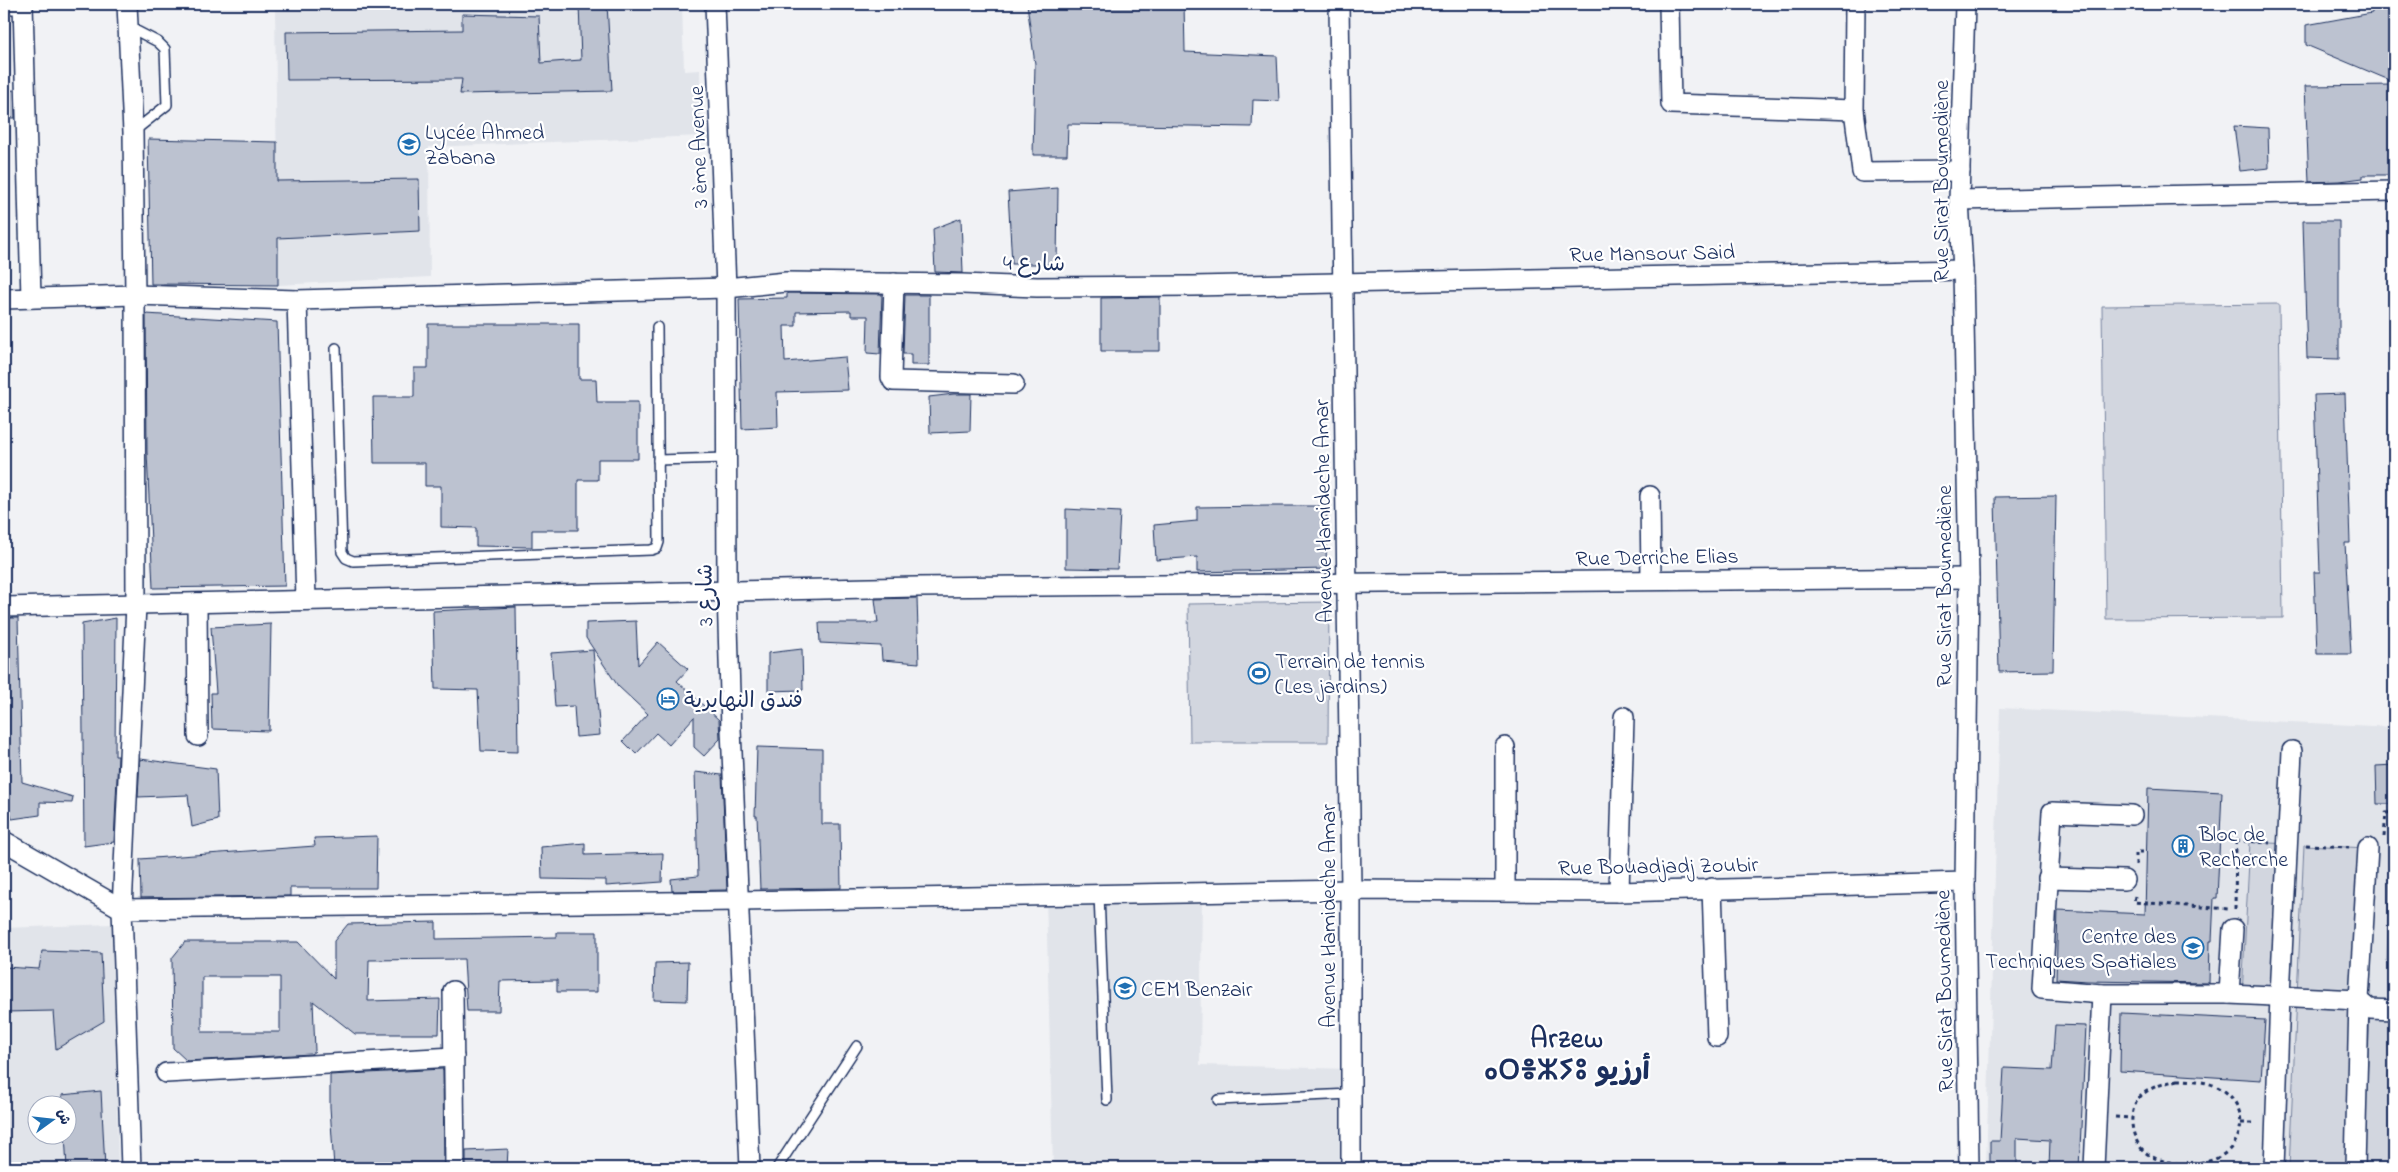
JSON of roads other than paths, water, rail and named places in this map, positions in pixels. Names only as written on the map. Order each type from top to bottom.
[{"type":"street","points":[[4,4],[22,4],[31,298]]},
{"type":"street","points":[[127,4],[133,132],[136,605],[122,909],[131,1168]]},
{"type":"street","name":"3 ème Avenue","points":[[715,4],[726,288]]},
{"type":"street","name":"Avenue Hamideche Amar","points":[[1339,4],[1351,890],[1351,1168]]},
{"type":"street","points":[[1669,4],[1671,104],[1854,110]]},
{"type":"street","points":[[1855,4],[1854,110],[1862,172],[1960,171]]},
{"type":"street","name":"Rue Sirat Boumediène","points":[[1965,4],[1959,200],[1964,270],[1969,578],[1965,882],[1969,1168]]},
{"type":"street","points":[[1959,200],[2394,191]]},
{"type":"street","name":"Rue Mansour Said","points":[[1342,284],[1964,270]]},
{"type":"street","name":"شارع 4","points":[[4,299],[135,295],[297,300],[726,288],[786,282],[894,282],[1036,287],[1342,284]]},
{"type":"street","points":[[894,282],[891,377],[893,380],[1014,384]]},
{"type":"street","name":"شارع 3","points":[[726,288],[727,590],[750,1168]]},
{"type":"street","points":[[297,300],[306,600]]},
{"type":"street","points":[[1650,496],[1651,580]]},
{"type":"street","name":"Rue Derriche Elias","points":[[4,607],[727,590],[1969,578]]},
{"type":"street","points":[[197,602],[198,736]]},
{"type":"street","points":[[1619,892],[1624,717]]},
{"type":"street","points":[[1505,747],[1505,890]]},
{"type":"street","points":[[2274,1168],[2292,751]]},
{"type":"street","points":[[2132,815],[2052,812],[2042,989],[2102,994],[2229,994],[2359,1000],[2370,1009],[2394,1010]]},
{"type":"street","points":[[4,841],[122,909]]},
{"type":"street","points":[[2355,1168],[2359,1000],[2368,848]]},
{"type":"street","points":[[2047,878],[2131,881]]},
{"type":"street","name":"Rue Bouadjadj Zoubir","points":[[122,909],[739,901],[1351,890],[1619,892],[1965,882]]},
{"type":"street","points":[[1712,888],[1717,1037]]},
{"type":"street","points":[[2229,994],[2233,929]]},
{"type":"street","points":[[453,992],[455,1168]]},
{"type":"street","points":[[2094,1168],[2102,994]]},
{"type":"street","points":[[166,1073],[454,1057]]},
{"type":"lane","points":[[127,26],[158,42],[165,49],[168,101],[162,110],[133,132]]},
{"type":"lane","points":[[336,348],[342,552],[346,558],[353,561],[657,548],[659,542],[657,327]]},
{"type":"lane","points":[[658,460],[726,458]]},
{"type":"lane","points":[[1099,894],[1107,1100]]},
{"type":"lane","points":[[777,1168],[857,1046]]},
{"type":"lane","points":[[1218,1100],[1352,1094]]},
{"type":"place","name":"Lycée Ahmed Zabana","points":[[409,144]]},
{"type":"place","name":"Terrain de tennis (Les jardins)","points":[[1259,673]]},
{"type":"place","name":"فندق النهايرية","points":[[668,699]]},
{"type":"place","name":"Bloc de Recherche","points":[[2183,846]]},
{"type":"place","name":"Centre des Techniques Spatiales","points":[[2193,948]]},
{"type":"place","name":"CEM Benzair","points":[[1125,988]]},
{"type":"district","name":"Arzew ⴰⵔⴻⵣⵢⵓ أرزيو","points":[[1567,1053]]}]
